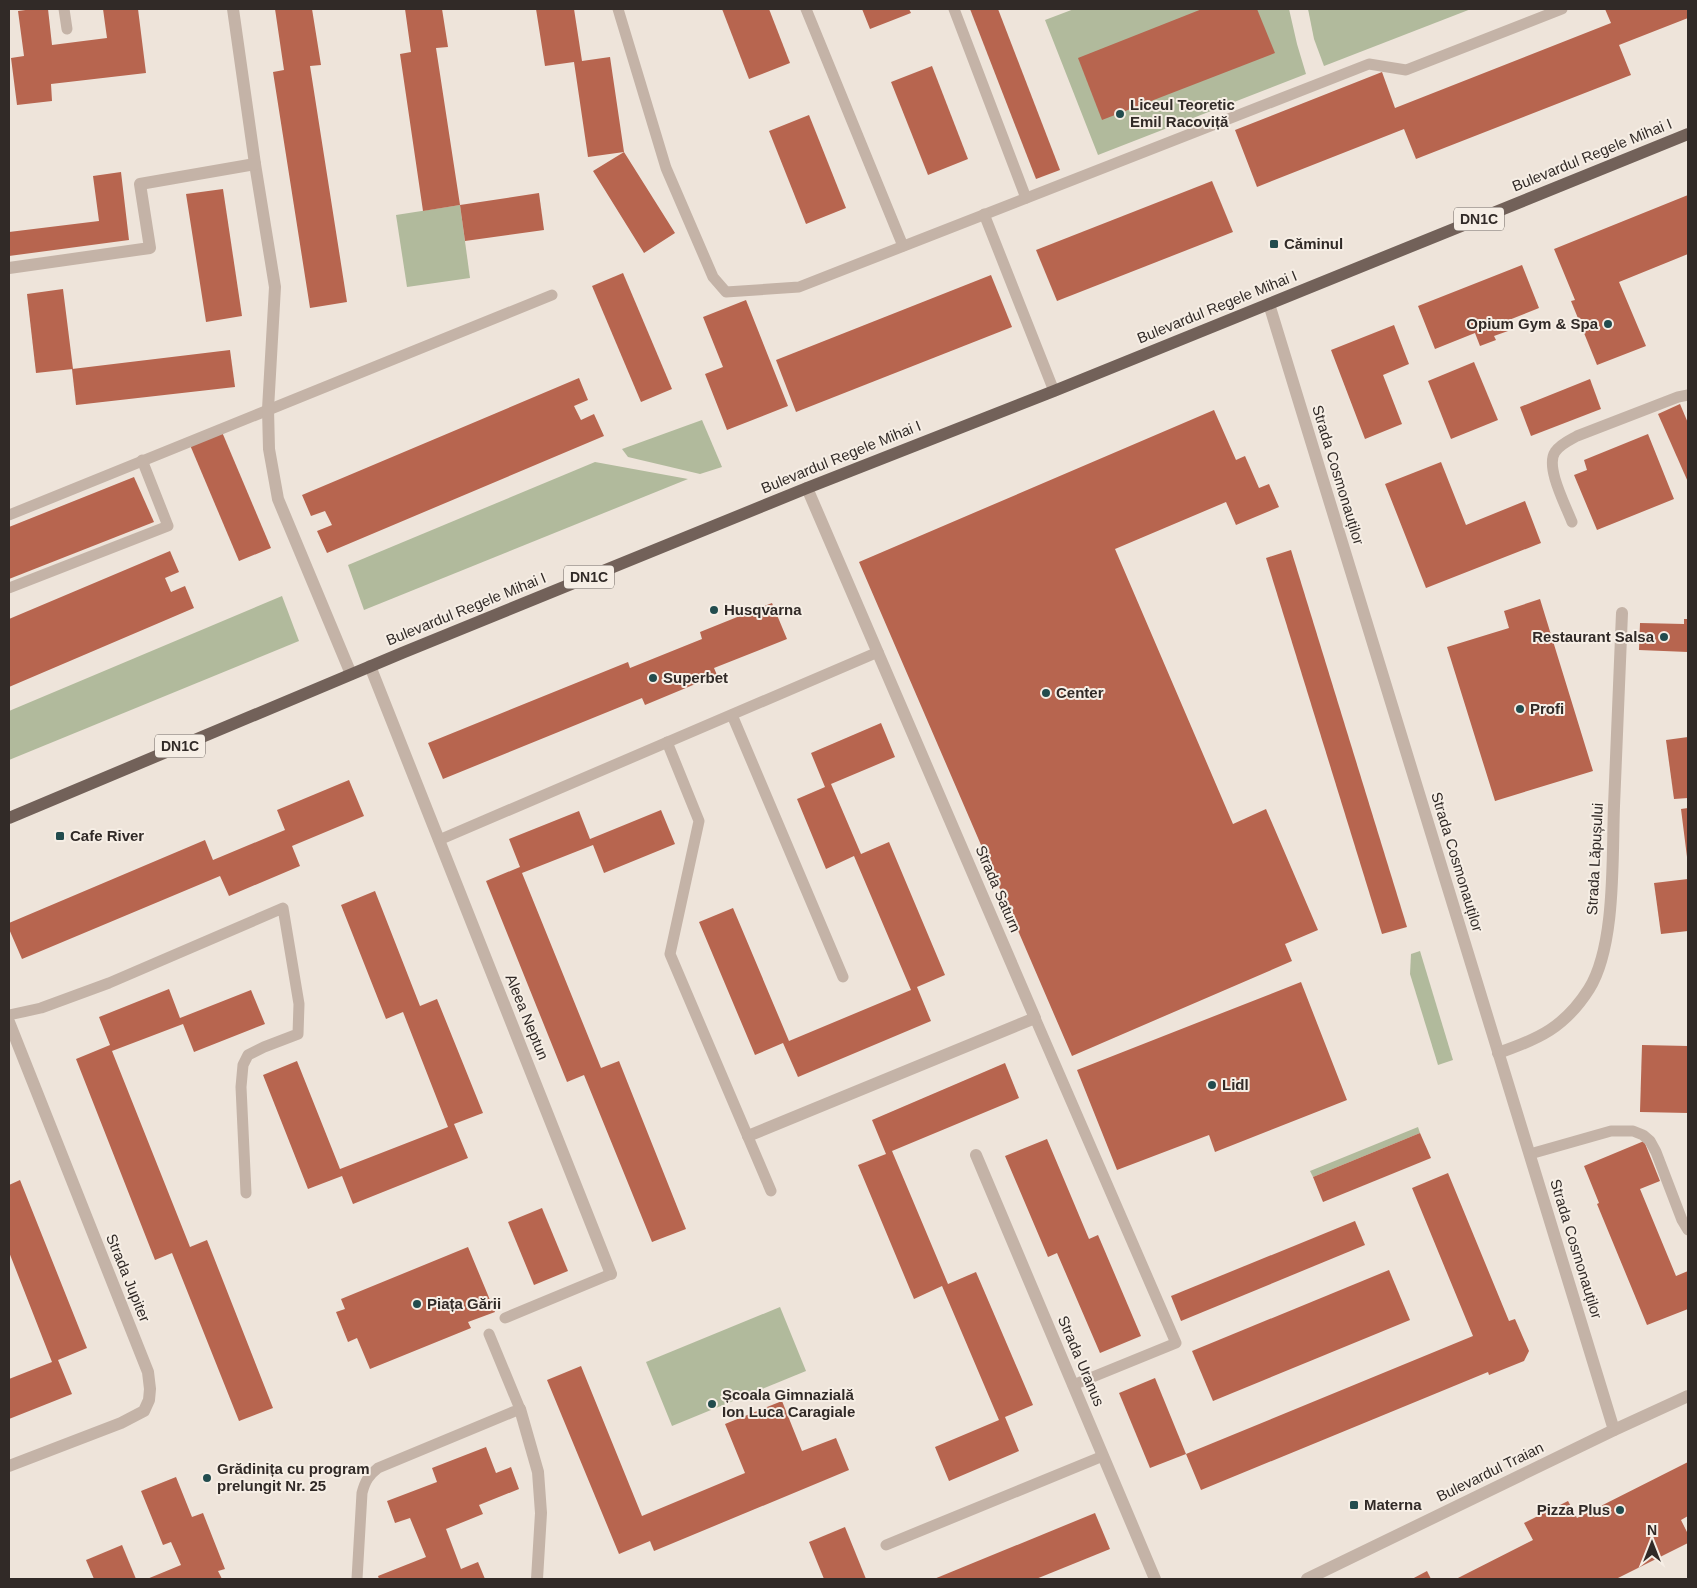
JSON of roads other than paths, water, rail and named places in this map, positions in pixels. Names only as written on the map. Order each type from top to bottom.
[{"type":"main road","name":"Bulevardul Regele Mihai I","points":[[9,818],[370,666],[1688,134]]},
{"type":"street","points":[[233,9],[275,287],[268,409],[269,449],[278,499],[351,674]]},
{"type":"street","points":[[9,268],[150,248],[140,184],[255,164]]},
{"type":"street","name":"Strada Cosmonauților","points":[[1269,304],[1614,1430]]},
{"type":"street","name":"Strada Saturn","points":[[807,488],[1035,1018]]},
{"type":"street","name":"Strada Lăpușului","points":[[1498,1053],[1544,1035],[1578,1005],[1590,988],[1598,970],[1610,916],[1622,612]]},
{"type":"street","name":"Aleea Neptun","points":[[370,666],[611,1274]]},
{"type":"street","points":[[748,1136],[1035,1018]]},
{"type":"street","name":"Strada Jupiter","points":[[9,1022],[148,1372],[150,1388],[149,1400],[144,1411],[121,1424],[9,1469]]},
{"type":"street","name":"Strada Uranus","points":[[976,1156],[1155,1579]]},
{"type":"street","name":"Bulevardul Traian","points":[[1307,1579],[1688,1396]]},
{"type":"street","points":[[520,1409],[538,1472],[541,1513],[537,1579]]},
{"type":"lane","points":[[64,9],[66,29]]},
{"type":"lane","points":[[618,9],[666,168],[713,277],[726,292],[799,287],[1369,64],[1406,70],[1562,9]]},
{"type":"lane","points":[[806,9],[903,246]]},
{"type":"lane","points":[[954,9],[1026,198]]},
{"type":"lane","points":[[984,214],[1054,391]]},
{"type":"lane","points":[[9,515],[552,296]]},
{"type":"lane","points":[[1572,522],[1554,476],[1551,463],[1554,452],[1564,443],[1577,436],[1678,397],[1688,395]]},
{"type":"lane","points":[[9,588],[168,526],[142,460]]},
{"type":"lane","points":[[439,840],[878,652]]},
{"type":"lane","points":[[732,715],[843,977]]},
{"type":"lane","points":[[667,742],[699,821],[670,954],[771,1191]]},
{"type":"lane","points":[[9,1015],[41,1008],[109,983],[283,908],[299,1004],[298,1034],[248,1055],[243,1065],[241,1087],[246,1193]]},
{"type":"lane","points":[[1035,1018],[1176,1343],[1073,1385]]},
{"type":"lane","points":[[1530,1154],[1610,1130],[1633,1130],[1643,1134],[1650,1141],[1656,1152],[1682,1220],[1688,1230]]},
{"type":"lane","name":"Aleea Neptun","points":[[504,1318],[611,1274]]},
{"type":"lane","points":[[357,1579],[362,1493],[369,1474],[378,1468],[520,1409],[489,1334]]},
{"type":"lane","points":[[886,1545],[1103,1456]]},
{"type":"place","name":"Liceul Teoretic Emil Racoviță","points":[[1120,114]]},
{"type":"place","name":"Căminul","points":[[1274,244]]},
{"type":"place","name":"Opium Gym & Spa","points":[[1608,324]]},
{"type":"place","name":"Husqvarna","points":[[714,610]]},
{"type":"place","name":"Restaurant Salsa","points":[[1664,637]]},
{"type":"place","name":"Superbet","points":[[653,678]]},
{"type":"place","name":"Center","points":[[1046,693]]},
{"type":"place","name":"Profi","points":[[1520,709]]},
{"type":"place","name":"Cafe River","points":[[60,836]]},
{"type":"place","name":"Lidl","points":[[1212,1085]]},
{"type":"place","name":"Piața Gării","points":[[417,1304]]},
{"type":"place","name":"Școala Gimnazială Ion Luca Caragiale","points":[[712,1404]]},
{"type":"place","name":"Grădinița cu program prelungit Nr. 25","points":[[207,1478]]},
{"type":"place","name":"Materna","points":[[1354,1505]]},
{"type":"place","name":"Pizza Plus","points":[[1620,1510]]}]
